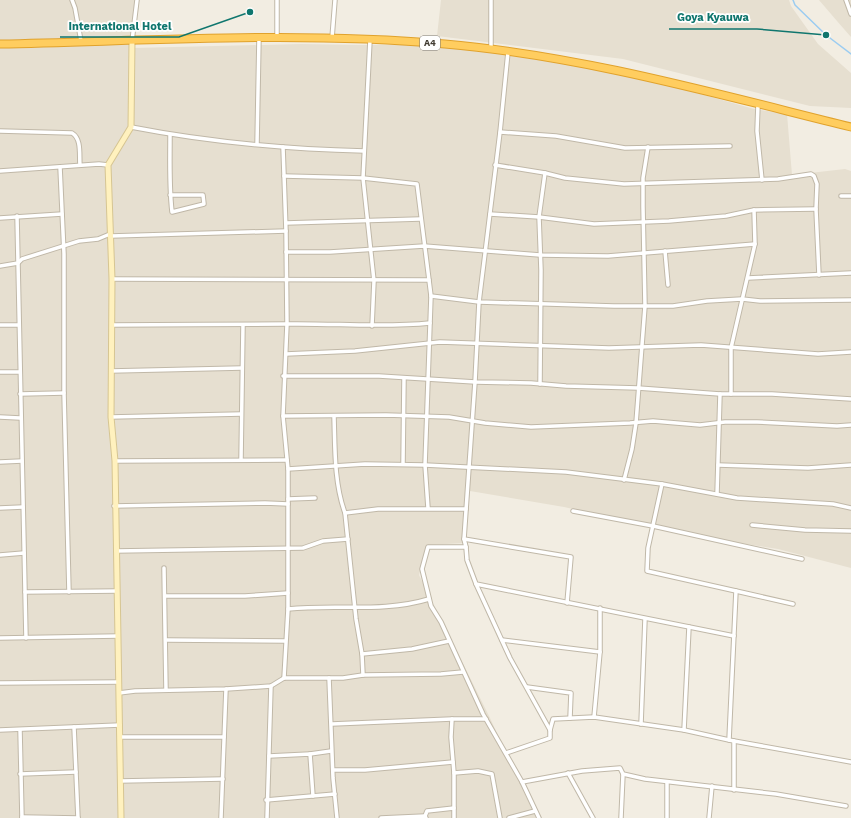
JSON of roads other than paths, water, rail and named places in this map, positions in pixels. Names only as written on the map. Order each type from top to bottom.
[{"type":"highway","name":"A4","points":[[0,44],[277,38],[370,39],[491,49],[588,64],[851,127]]},
{"type":"street","points":[[72,0],[75,8],[81,42]]},
{"type":"street","points":[[121,818],[111,371],[112,279],[108,165],[130,127],[132,41],[137,0]]},
{"type":"street","points":[[277,0],[277,38]]},
{"type":"street","points":[[331,39],[335,0]]},
{"type":"street","points":[[491,0],[491,49]]},
{"type":"street","points":[[846,0],[851,14]]},
{"type":"street","points":[[258,144],[259,38]]},
{"type":"street","points":[[370,39],[363,178],[374,281],[372,326]]},
{"type":"street","points":[[508,52],[500,132],[479,302],[464,538],[467,560],[476,584],[510,658],[550,730]]},
{"type":"street","points":[[758,104],[757,131],[762,180]]},
{"type":"street","points":[[130,127],[170,135],[283,147],[364,151]]},
{"type":"street","points":[[0,132],[72,133],[77,136],[78,140],[80,165]]},
{"type":"street","points":[[500,132],[556,136],[626,148],[730,146]]},
{"type":"street","points":[[170,135],[170,195],[172,212],[204,204],[203,195],[170,195]]},
{"type":"street","points":[[283,147],[286,223],[287,324],[286,354],[283,376],[283,416],[288,469],[288,609],[284,678]]},
{"type":"street","points":[[624,480],[632,449],[636,422],[645,306],[643,184],[648,147]]},
{"type":"street","points":[[0,171],[80,165],[108,165]]},
{"type":"street","points":[[495,165],[545,173],[565,178],[624,184],[762,180],[811,174],[814,176],[816,184],[819,275]]},
{"type":"street","points":[[60,167],[64,246],[64,393],[69,592]]},
{"type":"street","points":[[540,384],[539,217],[545,173]]},
{"type":"street","points":[[284,176],[363,178],[417,184],[420,219],[431,296],[425,465],[428,508]]},
{"type":"street","points":[[841,196],[851,196]]},
{"type":"street","points":[[490,214],[539,217],[594,224],[726,216],[754,210],[816,210]]},
{"type":"street","points":[[731,394],[731,348],[755,244],[754,210]]},
{"type":"street","points":[[0,218],[62,214]]},
{"type":"street","points":[[16,216],[26,638]]},
{"type":"street","points":[[286,223],[367,222],[420,219]]},
{"type":"street","points":[[0,266],[18,264],[22,259],[64,246],[110,235],[286,231]]},
{"type":"street","points":[[286,252],[370,250],[424,246],[484,252],[608,256],[644,254],[711,246],[755,244]]},
{"type":"street","points":[[666,251],[668,285]]},
{"type":"street","points":[[748,278],[851,273]]},
{"type":"street","points":[[112,279],[286,278],[374,281],[429,280]]},
{"type":"street","points":[[431,296],[479,302],[645,306],[673,306],[707,301],[851,300]]},
{"type":"street","points":[[112,325],[287,324],[372,326],[430,323]]},
{"type":"street","points":[[0,325],[19,325]]},
{"type":"street","points":[[242,325],[242,460]]},
{"type":"street","points":[[286,354],[355,351],[430,343],[539,346],[701,346],[818,354],[851,352]]},
{"type":"street","points":[[111,371],[242,368]]},
{"type":"street","points":[[0,372],[20,372]]},
{"type":"street","points":[[283,376],[427,378],[475,382],[638,388],[720,394],[772,394],[851,399]]},
{"type":"street","points":[[403,464],[404,378]]},
{"type":"street","points":[[20,394],[64,393]]},
{"type":"street","points":[[717,494],[720,394]]},
{"type":"street","points":[[112,417],[241,414]]},
{"type":"street","points":[[283,416],[448,417],[531,427],[653,421],[700,424],[719,422],[837,426],[851,425]]},
{"type":"street","points":[[334,416],[336,464],[340,501],[345,513],[355,609],[362,654],[362,675]]},
{"type":"street","points":[[0,418],[20,418]]},
{"type":"street","points":[[114,461],[287,460]]},
{"type":"street","points":[[0,462],[22,461]]},
{"type":"street","points":[[288,469],[336,464],[403,464],[566,472],[662,484],[737,498],[825,503],[851,508]]},
{"type":"street","points":[[718,465],[808,468],[851,465]]},
{"type":"street","points":[[662,484],[648,548],[647,571],[794,604]]},
{"type":"street","points":[[288,499],[315,498]]},
{"type":"street","points":[[114,506],[243,503],[288,504]]},
{"type":"street","points":[[0,508],[23,507]]},
{"type":"street","points":[[345,513],[378,509],[466,509]]},
{"type":"street","points":[[573,512],[653,526],[802,559]]},
{"type":"street","points":[[752,525],[805,530],[851,531]]},
{"type":"street","points":[[464,538],[571,557],[567,603]]},
{"type":"street","points":[[116,551],[303,548],[323,541],[348,539]]},
{"type":"street","points":[[466,547],[428,547],[422,569],[429,599],[486,719],[522,782],[539,818]]},
{"type":"street","points":[[0,555],[24,553]]},
{"type":"street","points":[[164,568],[167,640],[166,690]]},
{"type":"street","points":[[476,584],[734,636]]},
{"type":"street","points":[[25,592],[117,591]]},
{"type":"street","points":[[729,740],[736,591]]},
{"type":"street","points":[[166,596],[245,596],[288,593]]},
{"type":"street","points":[[288,609],[308,607],[355,609],[412,604],[429,599]]},
{"type":"street","points":[[594,717],[600,652],[600,608]]},
{"type":"street","points":[[641,724],[645,619]]},
{"type":"street","points":[[684,730],[689,627]]},
{"type":"street","points":[[0,638],[118,636]]},
{"type":"street","points":[[167,640],[285,641]]},
{"type":"street","points":[[362,654],[412,649],[449,640]]},
{"type":"street","points":[[502,640],[600,652]]},
{"type":"street","points":[[119,693],[271,686],[284,678],[329,678],[362,675],[441,674],[463,672]]},
{"type":"street","points":[[329,678],[333,770],[338,818]]},
{"type":"street","points":[[0,683],[119,682]]},
{"type":"street","points":[[267,818],[266,800],[271,686]]},
{"type":"street","points":[[527,687],[571,693],[570,718]]},
{"type":"street","points":[[221,818],[226,689]]},
{"type":"street","points":[[506,753],[550,738],[550,730],[553,719],[594,717],[594,719],[684,730],[734,741],[851,762]]},
{"type":"street","points":[[452,719],[451,737],[454,773],[454,818]]},
{"type":"street","points":[[332,724],[486,719]]},
{"type":"street","points":[[0,730],[120,724]]},
{"type":"street","points":[[20,730],[22,817],[78,818],[74,727]]},
{"type":"street","points":[[120,737],[224,737]]},
{"type":"street","points":[[734,741],[734,790]]},
{"type":"street","points":[[269,756],[310,754],[332,751]]},
{"type":"street","points":[[310,754],[313,796]]},
{"type":"street","points":[[333,770],[366,770],[453,762]]},
{"type":"street","points":[[522,782],[600,768],[620,768],[623,774],[620,818]]},
{"type":"street","points":[[454,773],[478,771],[492,774],[500,818]]},
{"type":"street","points":[[20,774],[76,772]]},
{"type":"street","points":[[568,773],[593,818]]},
{"type":"street","points":[[623,774],[667,782],[776,794],[846,806]]},
{"type":"street","points":[[120,781],[223,779]]},
{"type":"street","points":[[666,818],[667,782]]},
{"type":"street","points":[[709,818],[712,786]]},
{"type":"street","points":[[266,800],[335,794]]},
{"type":"street","points":[[382,818],[425,817],[427,811],[454,808]]},
{"type":"street","points":[[509,818],[535,811]]},
{"type":"waterway","points":[[793,0],[795,5],[826,35],[851,54]]},
{"type":"place","name":"International Hotel","points":[[250,12]]},
{"type":"place","name":"Goya Kyauwa","points":[[826,35]]}]
